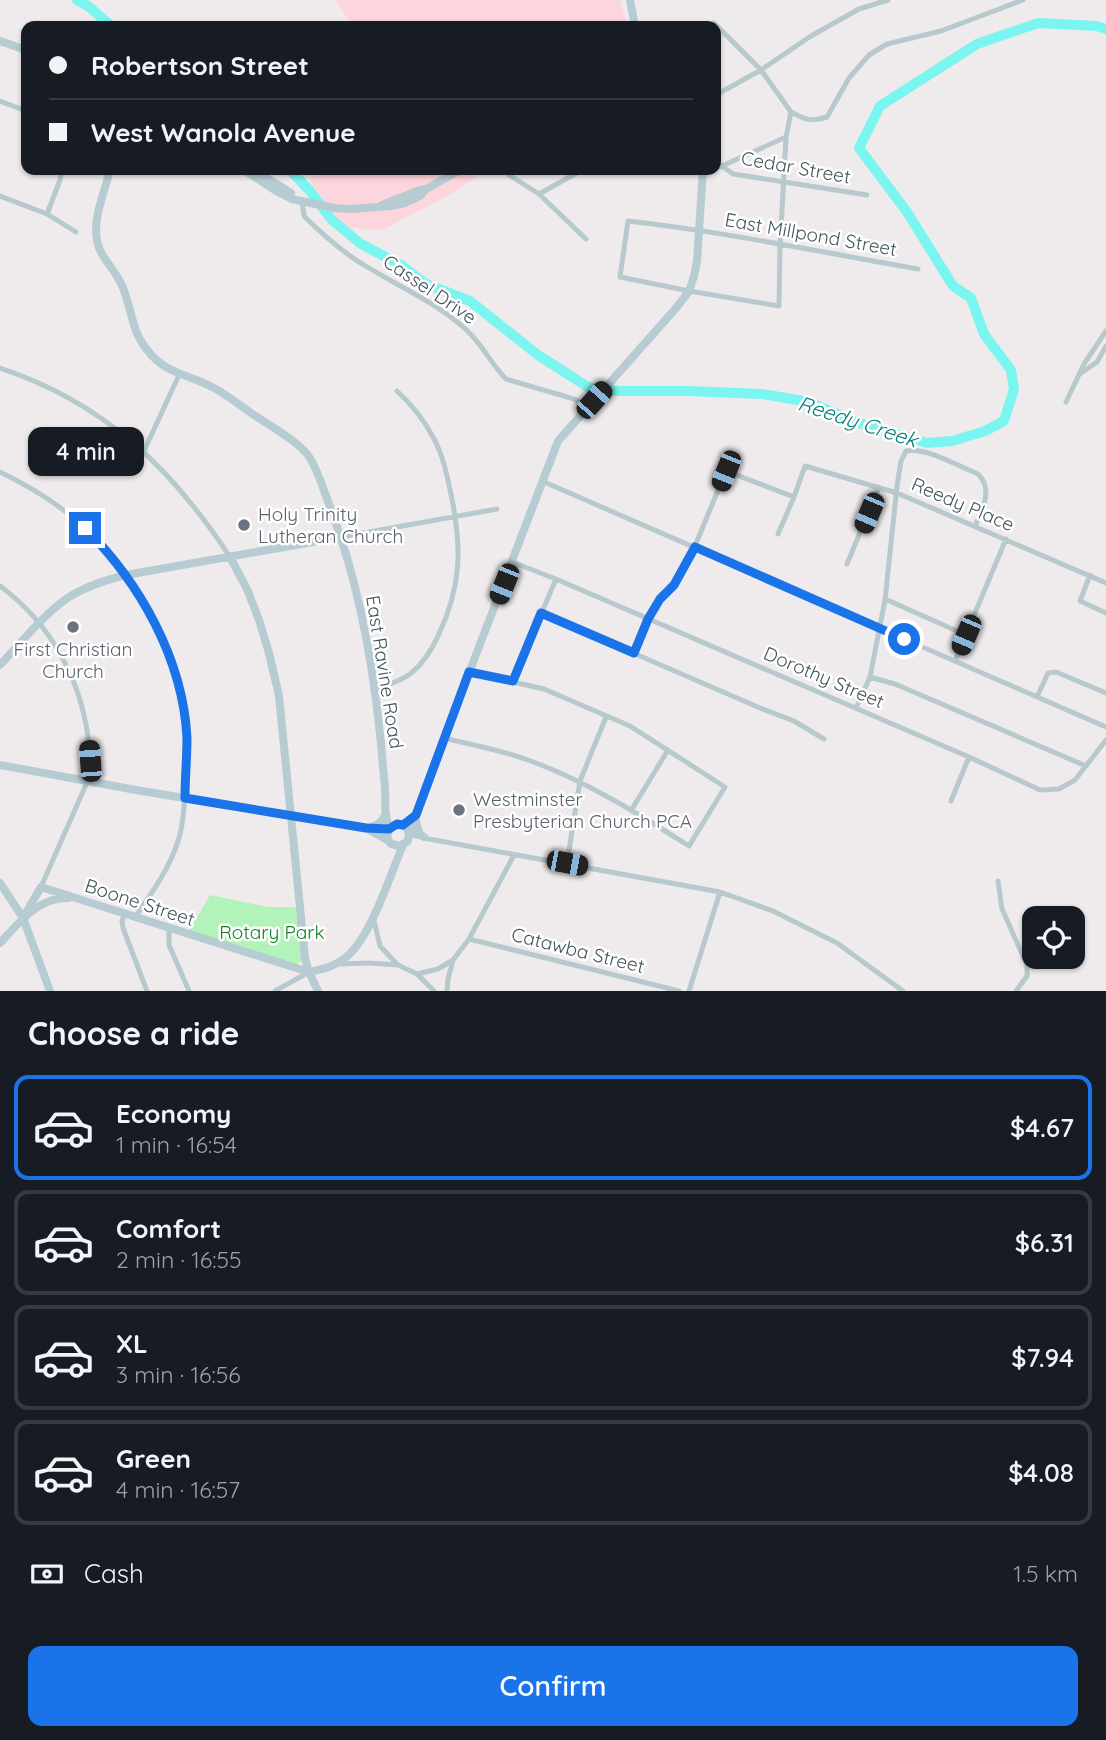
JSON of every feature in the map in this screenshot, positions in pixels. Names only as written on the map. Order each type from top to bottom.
[{"type":"street","points":[[629,0],[634,21]]},
{"type":"street","points":[[721,92],[859,9],[888,0]]},
{"type":"street","points":[[721,30],[761,70],[791,112],[804,119],[815,120],[827,117],[849,78],[869,55],[887,44],[941,32],[1023,0]]},
{"type":"street","points":[[0,41],[21,48]]},
{"type":"street","points":[[0,101],[21,109]]},
{"type":"street","points":[[689,291],[779,306],[786,137],[791,112]]},
{"type":"street","points":[[721,166],[786,137]]},
{"type":"street","name":"Cedar Street","points":[[721,168],[733,174],[867,195]]},
{"type":"street","points":[[47,214],[61,175]]},
{"type":"street","name":"East Ravine Road","points":[[109,175],[96,226],[97,244],[122,284],[139,338],[162,365],[179,375],[213,387],[304,450],[318,475],[341,537],[362,615],[375,689],[386,813]]},
{"type":"street","points":[[252,175],[292,199],[351,209],[380,206],[426,189],[451,175]]},
{"type":"street","points":[[262,175],[304,201]]},
{"type":"street","points":[[509,175],[539,194],[586,239]]},
{"type":"street","points":[[539,194],[573,175]]},
{"type":"street","points":[[0,765],[366,828],[413,829],[444,738],[558,441],[689,291],[697,261],[703,175]]},
{"type":"street","points":[[1,197],[47,214],[76,232]]},
{"type":"street","name":"Cassel Drive","points":[[304,201],[304,216],[347,253],[407,288],[463,326],[478,341],[506,379],[591,403]]},
{"type":"street","name":"East Millpond Street","points":[[689,291],[620,277],[628,221],[698,229],[918,269]]},
{"type":"street","points":[[1066,402],[1084,364],[1106,331]]},
{"type":"street","points":[[1080,374],[1097,362],[1106,346]]},
{"type":"street","points":[[0,368],[66,397],[118,430],[144,452],[167,473],[204,518],[230,556],[247,589],[275,674],[305,958],[309,972],[320,991]]},
{"type":"street","points":[[144,452],[179,375]]},
{"type":"street","points":[[375,689],[394,683],[411,673],[425,658],[453,600],[458,570],[455,516],[442,456],[433,436],[408,401],[397,391]]},
{"type":"street","points":[[856,708],[870,677],[885,599],[904,453],[909,450],[927,453],[978,474],[986,484],[986,496],[975,526]]},
{"type":"street","name":"Reedy Place","points":[[794,497],[805,466],[897,493],[1106,583]]},
{"type":"street","points":[[634,653],[648,619],[660,599],[674,585],[695,547],[726,471],[794,497],[778,534]]},
{"type":"street","points":[[0,472],[32,489],[70,515],[101,544],[126,575],[147,608],[176,676],[187,738],[185,798],[179,838],[158,884],[135,917]]},
{"type":"street","points":[[542,481],[1106,727]]},
{"type":"street","points":[[847,564],[879,487]]},
{"type":"street","points":[[0,665],[53,610],[78,592],[109,579],[497,509]]},
{"type":"street","points":[[955,661],[1006,540]]},
{"type":"street","name":"Dorothy Street","points":[[512,562],[856,708],[1040,790],[1059,789],[1075,780],[1106,740]]},
{"type":"street","points":[[1090,575],[1080,601],[1106,613]]},
{"type":"street","points":[[513,681],[556,579]]},
{"type":"street","points":[[0,586],[40,623],[68,668],[82,706],[89,742],[88,780],[41,887],[23,918]]},
{"type":"street","points":[[885,599],[966,635]]},
{"type":"street","points":[[541,613],[760,708],[794,720],[824,739]]},
{"type":"street","points":[[444,738],[525,759],[580,781],[632,809],[689,846],[725,787],[630,726],[544,690],[469,672]]},
{"type":"street","points":[[1037,696],[1045,676],[1056,672],[1106,693]]},
{"type":"street","points":[[870,677],[895,684],[1086,766]]},
{"type":"street","points":[[567,863],[580,781],[606,717]]},
{"type":"street","points":[[632,809],[668,750]]},
{"type":"street","points":[[951,801],[969,757]]},
{"type":"street","points":[[320,991],[322,977],[357,947],[394,864],[409,838],[386,813],[376,826],[366,828]]},
{"type":"street","points":[[416,815],[419,833],[426,838]]},
{"type":"street","points":[[366,828],[397,846],[426,838]]},
{"type":"street","points":[[394,864],[387,835],[399,829],[426,838],[720,892],[774,911],[837,943],[903,991]]},
{"type":"street","points":[[417,974],[438,969],[453,960],[469,939],[514,855]]},
{"type":"street","points":[[998,881],[1002,909],[1027,965],[1027,976],[1016,991]]},
{"type":"street","points":[[0,883],[23,918],[50,991]]},
{"type":"street","name":"Boone Street","points":[[41,887],[309,972]]},
{"type":"street","points":[[689,991],[720,892]]},
{"type":"street","points":[[0,943],[23,918],[41,905],[55,899],[83,900]]},
{"type":"street","points":[[125,913],[122,925],[147,991]]},
{"type":"street","points":[[373,916],[380,946],[398,965]]},
{"type":"street","points":[[169,928],[169,945],[189,991]]},
{"type":"street","name":"Catawba Street","points":[[469,939],[679,991]]},
{"type":"street","points":[[447,991],[453,960]]},
{"type":"street","points":[[275,991],[309,972],[334,965],[369,962],[398,965],[417,974],[434,991]]},
{"type":"shaded area","points":[[336,0],[620,0],[626,21],[349,21]]},
{"type":"shaded area","points":[[314,175],[479,175],[444,198],[384,229],[373,230],[347,227],[340,222],[310,178]]},
{"type":"green space","name":"Rotary Park","points":[[210,895],[268,907],[297,907],[302,961],[296,965],[189,931]]},
{"type":"waterway","name":"Reedy Creek","points":[[77,0],[105,21]]},
{"type":"waterway","name":"Reedy Creek","points":[[295,175],[332,220],[361,244],[401,265],[426,284],[470,301],[538,355],[588,387],[619,391],[762,394],[809,402],[862,424],[927,443],[952,441],[985,431],[1004,421],[1014,389],[1011,370],[984,334],[971,298],[953,286],[907,212],[859,148],[880,106],[977,44],[1038,23],[1097,26],[1106,29]]},
{"type":"place","name":"Holy Trinity Lutheran Church","points":[[244,525]]},
{"type":"place","name":"First Christian Church","points":[[73,627]]},
{"type":"place","name":"Westminster Presbyterian Church PCA","points":[[459,810]]},
{"type":"route","points":[[85,528],[126,575],[147,608],[168,654],[176,676],[185,722],[185,798],[366,828],[389,829],[397,824],[406,824],[416,815],[469,672],[513,681],[541,613],[634,653],[648,619],[660,599],[674,585],[695,547],[904,639]]}]
